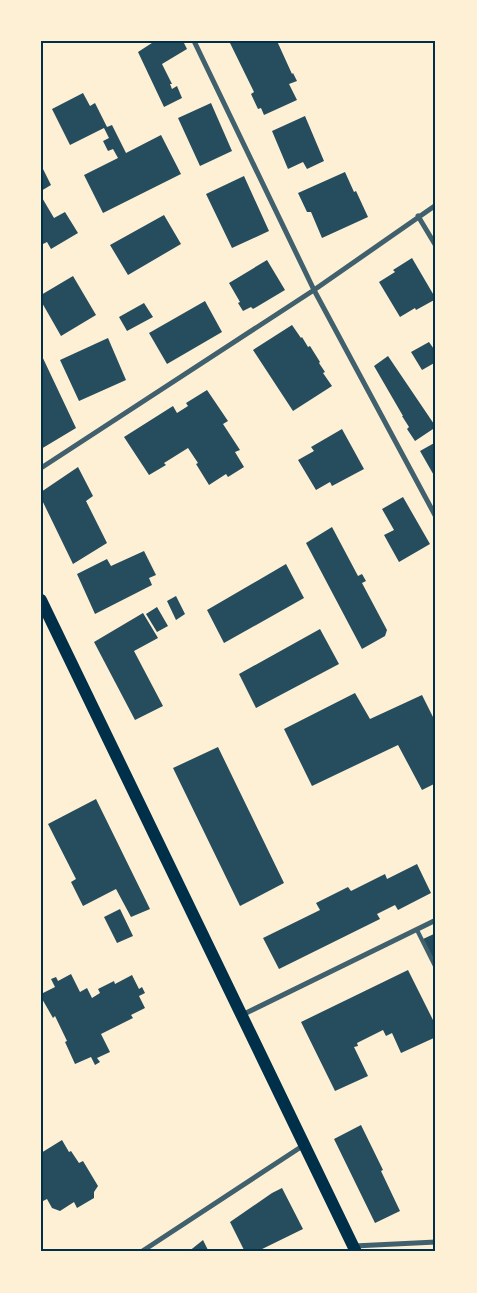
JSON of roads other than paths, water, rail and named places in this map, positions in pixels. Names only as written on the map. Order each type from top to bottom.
[{"type":"main road","points":[[41,600],[354,1249]]},
{"type":"street","points":[[194,41],[314,290],[436,517]]},
{"type":"street","points":[[41,468],[314,290],[436,205]]},
{"type":"street","points":[[418,216],[436,246]]},
{"type":"street","points":[[242,1015],[436,920]]},
{"type":"street","points":[[141,1252],[304,1144]]},
{"type":"street","points":[[354,1249],[436,1242]]},
{"type":"lane","points":[[417,930],[436,968]]}]
